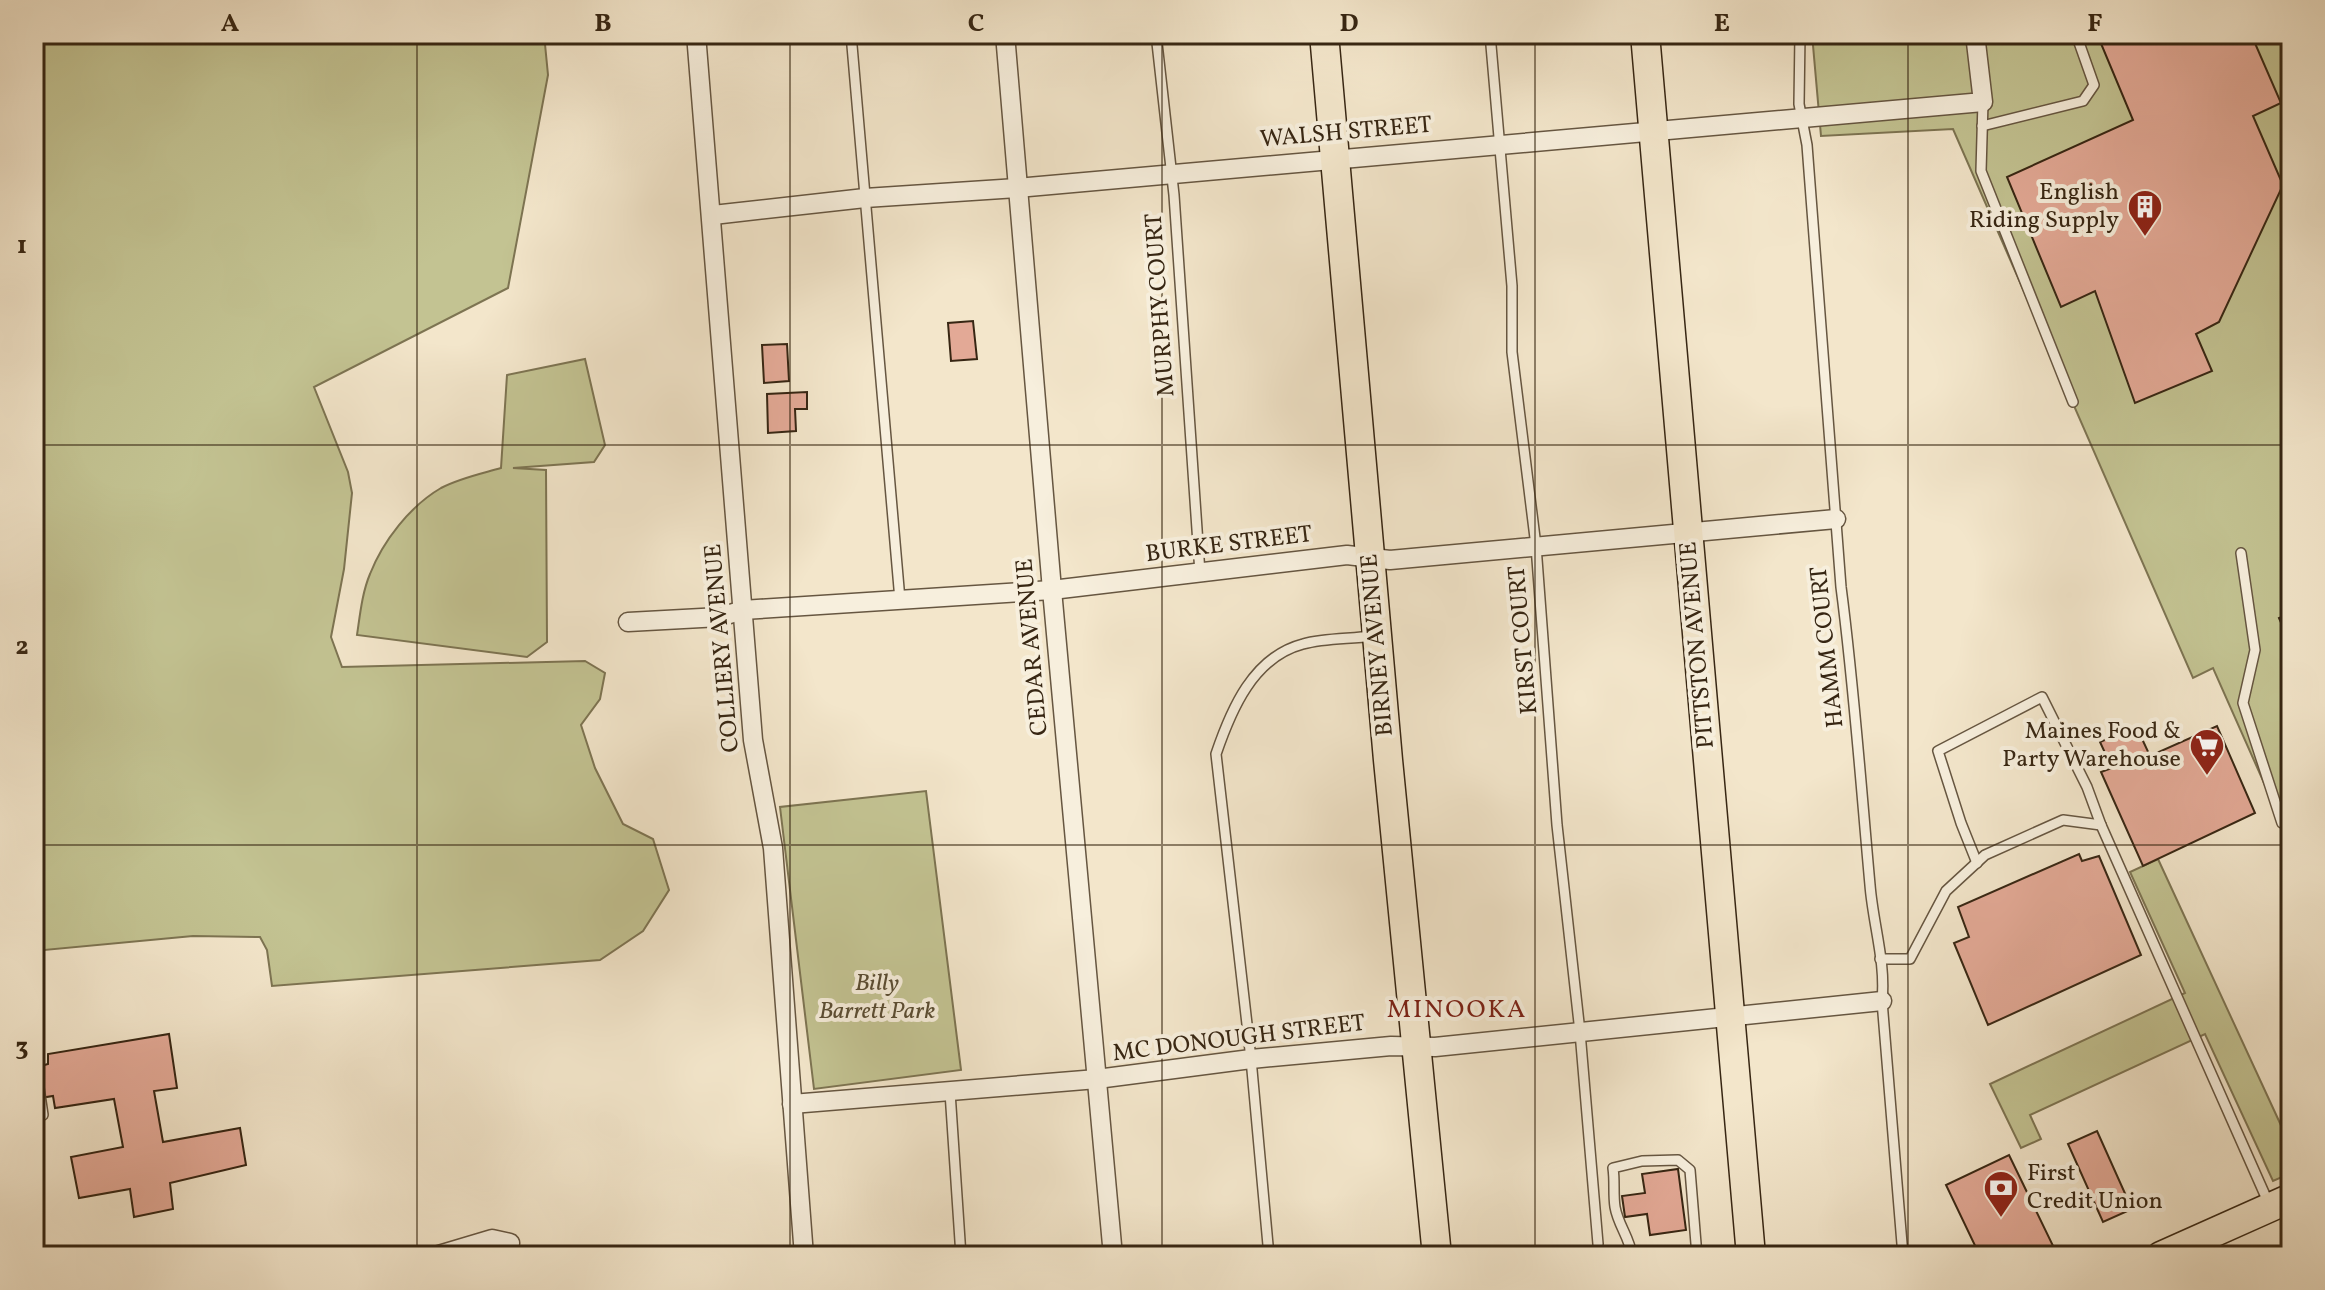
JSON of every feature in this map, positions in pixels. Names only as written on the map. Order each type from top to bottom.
[{"type":"main road","name":"BIRNEY AVENUE","points":[[1324,34],[1377,636],[1437,1256]]},
{"type":"main road","name":"PITTSTON AVENUE","points":[[1645,34],[1751,1256]]},
{"type":"main road","points":[[2161,1256],[2196,1249],[2281,1203]]},
{"type":"street","name":"COLLIERY AVENUE","points":[[696,34],[753,740],[773,848],[804,1256]]},
{"type":"street","name":"CEDAR AVENUE","points":[[1005,34],[1113,1256]]},
{"type":"street","points":[[1975,34],[1983,102]]},
{"type":"street","name":"WALSH STREET","points":[[713,215],[865,198],[1017,188],[1983,102]]},
{"type":"street","name":"BURKE STREET","points":[[628,622],[720,617],[743,610],[1052,590],[1347,555],[1390,560],[1836,519]]},
{"type":"street","name":"MC DONOUGH STREET","points":[[792,1104],[1097,1079],[1251,1059],[1391,1046],[1435,1047],[1882,1001]]},
{"type":"street","points":[[435,1256],[492,1239],[510,1243]]},
{"type":"lane","points":[[851,34],[900,600]]},
{"type":"lane","name":"MURPHY COURT","points":[[1156,34],[1171,172],[1200,574]]},
{"type":"lane","name":"KIRST COURT","points":[[1490,34],[1512,286],[1512,352],[1536,546],[1557,825],[1580,1032],[1598,1244]]},
{"type":"lane","name":"HAMM COURT","points":[[1800,34],[1799,104],[1803,117],[1872,904],[1884,982],[1882,1001],[1903,1256]]},
{"type":"lane","points":[[1982,126],[2083,101],[2094,85],[2076,34]]},
{"type":"lane","points":[[1983,102],[1981,171],[2073,402]]},
{"type":"lane","points":[[2241,553],[2255,650],[2243,703],[2282,823]]},
{"type":"lane","points":[[1269,1256],[1251,1059],[1216,754],[1228,720],[1249,683],[1272,659],[1302,644],[1377,636]]},
{"type":"lane","points":[[1977,863],[1938,751],[2042,697],[2281,1203]]},
{"type":"lane","points":[[1880,959],[1910,959],[1946,891],[1985,855],[2063,820],[2101,825]]},
{"type":"lane","points":[[34,1054],[43,1115]]},
{"type":"lane","points":[[950,1092],[961,1256]]},
{"type":"lane","points":[[1632,1256],[1630,1241],[1621,1227],[1615,1208],[1613,1168],[1642,1161],[1678,1160],[1690,1170],[1697,1256]]},
{"type":"green space","points":[[34,34],[544,34],[548,75],[508,288],[314,387],[348,472],[352,493],[344,569],[331,637],[342,667],[585,661],[605,673],[600,699],[581,725],[595,768],[623,824],[653,839],[669,890],[643,931],[600,960],[272,986],[267,950],[260,937],[193,936],[34,951]]},
{"type":"green space","points":[[1812,34],[2291,34],[2291,814],[2283,797],[2272,801],[2213,668],[2193,678],[1953,129],[1821,136]]},
{"type":"green space","points":[[585,359],[605,445],[594,462],[513,468],[546,470],[547,642],[527,657],[357,635],[370,574],[382,549],[399,525],[419,504],[441,488],[501,468],[507,375]]},
{"type":"green space","name":"Billy Barrett Park","points":[[926,791],[961,1070],[814,1089],[780,807]]},
{"type":"green space","points":[[2158,859],[2291,1147],[2291,1173],[2273,1181],[2205,1034],[2030,1115],[2041,1139],[2021,1148],[1990,1084],[2185,993],[2130,872]]},
{"type":"building","name":"English Riding Supply","points":[[2097,34],[2251,34],[2281,103],[2253,116],[2283,185],[2219,322],[2196,334],[2212,371],[2135,403],[2095,291],[2061,307],[2007,177],[2133,120]]},
{"type":"building","points":[[973,321],[977,359],[951,361],[948,323]]},
{"type":"building","points":[[787,344],[789,381],[764,383],[762,345]]},
{"type":"building","points":[[807,392],[807,409],[795,409],[796,431],[768,433],[767,394]]},
{"type":"building","points":[[2291,613],[2291,646],[2279,618]]},
{"type":"building","points":[[2136,726],[2150,756],[2217,726],[2255,813],[2143,866],[2101,772],[2112,768],[2100,742]]},
{"type":"building","points":[[2079,854],[2082,861],[2099,856],[2141,955],[1988,1025],[1954,943],[1969,937],[1958,907]]},
{"type":"building","points":[[169,1034],[177,1088],[154,1091],[163,1142],[240,1128],[246,1165],[170,1183],[173,1209],[134,1217],[130,1189],[79,1198],[71,1157],[123,1147],[114,1099],[55,1108],[53,1096],[34,1099],[34,1068],[48,1064],[48,1054]]},
{"type":"building","points":[[2097,1131],[2132,1209],[2103,1222],[2068,1144]]},
{"type":"building","name":"First Credit Union","points":[[2009,1155],[2056,1252],[2048,1256],[1980,1256],[1946,1185]]},
{"type":"building","points":[[1678,1169],[1686,1230],[1650,1235],[1647,1214],[1625,1217],[1622,1196],[1645,1193],[1642,1174]]},
{"type":"place","name":"English Riding Supply","points":[[2145,238]]},
{"type":"place","name":"Maines Food & Party Warehouse","points":[[2207,777]]},
{"type":"place","name":"First Credit Union","points":[[2001,1219]]},
{"type":"district","name":"MINOOKA","points":[[1457,1010]]}]
